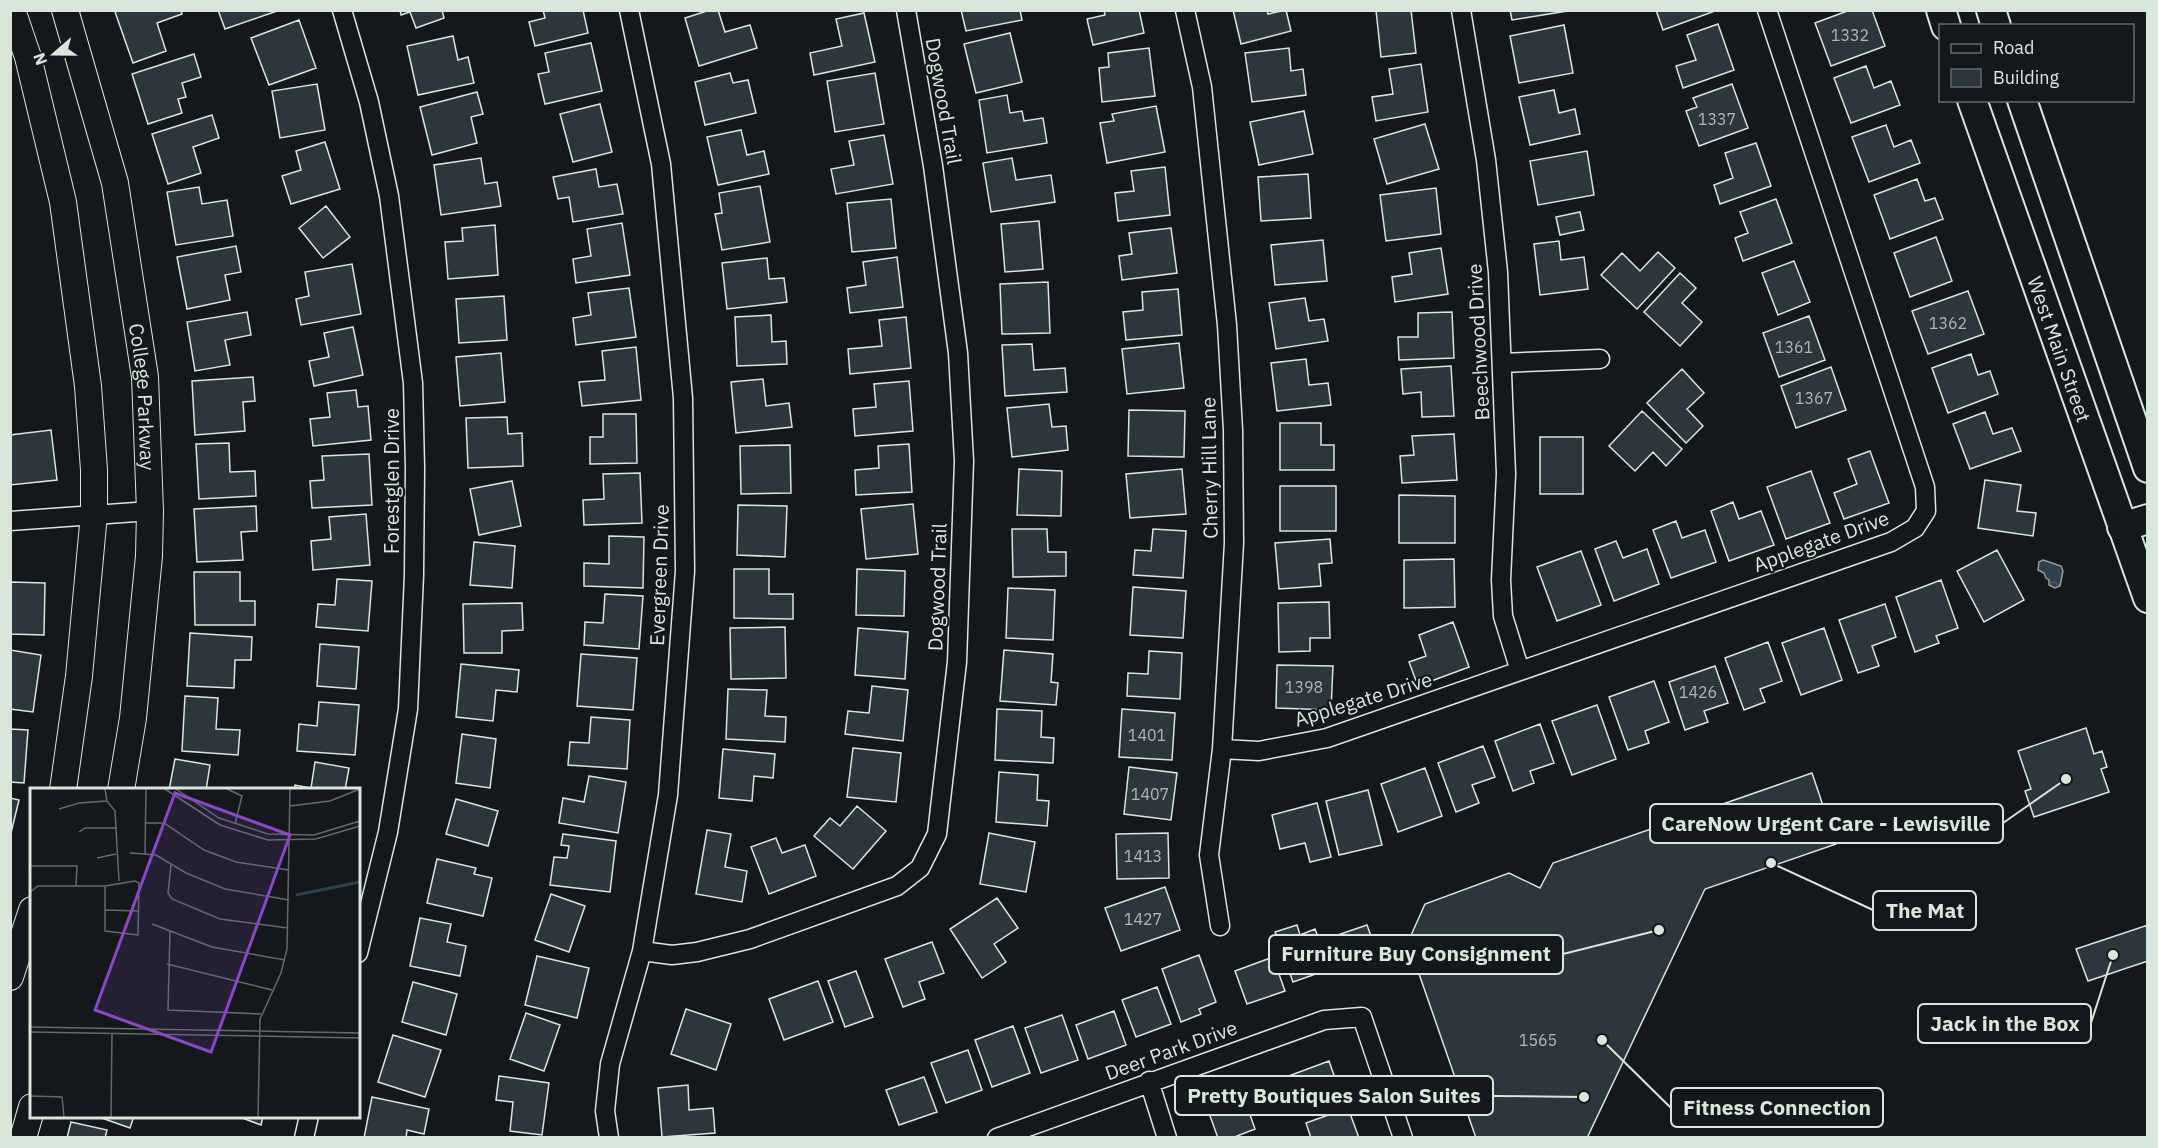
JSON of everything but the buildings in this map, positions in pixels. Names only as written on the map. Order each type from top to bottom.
[{"type":"main road","points":[[12,10],[28,57],[63,202],[88,386],[94,470],[94,514],[79,676],[63,788]]},
{"type":"main road","name":"College Parkway","points":[[65,10],[115,183],[145,377],[150,511],[149,556],[133,718],[121,788]]},
{"type":"main road","name":"West Main Street","points":[[1973,102],[2004,190],[2135,523],[2148,598]]},
{"type":"main road","points":[[2023,102],[2148,468]]},
{"type":"main road","points":[[2004,190],[2047,175]]},
{"type":"main road","points":[[10,977],[30,916]]},
{"type":"main road","points":[[23,1137],[30,1114]]},
{"type":"street","name":"Forestglen Drive","points":[[342,10],[369,102],[389,196],[413,383],[415,468],[414,575],[408,709],[388,832],[360,945]]},
{"type":"street","name":"Evergreen Drive","points":[[609,1137],[605,1111],[610,1064],[642,951],[668,795],[685,572],[683,398],[661,164],[629,10]]},
{"type":"street","name":"Dogwood Trail","points":[[642,951],[672,955],[697,952],[739,942],[897,886],[920,868],[937,834],[957,662],[964,460],[958,353],[933,166],[906,10]]},
{"type":"street","name":"Cherry Hill Lane","points":[[1185,10],[1202,87],[1227,325],[1233,430],[1234,543],[1222,749],[1209,855],[1220,926]]},
{"type":"street","name":"Beechwood Drive","points":[[1461,10],[1486,160],[1498,272],[1506,474],[1501,580],[1503,616],[1520,671]]},
{"type":"street","name":"Applegate Drive","points":[[1222,749],[1258,751],[1327,738],[1890,542],[1914,528],[1926,511],[1925,487],[1767,10]]},
{"type":"street","points":[[1502,363],[1600,360]]},
{"type":"street","points":[[10,521],[150,511]]},
{"type":"street","name":"Deer Park Drive","points":[[997,1137],[1324,1020],[1362,1017],[1403,1137]]},
{"type":"street","points":[[1149,1082],[1167,1137]]},
{"type":"street","points":[[304,1137],[309,1118]]},
{"type":"water","points":[[2043,560],[2061,566],[2063,571],[2060,586],[2055,588],[2049,585],[2049,580],[2044,573],[2038,570],[2039,562]]},
{"type":"place","name":"CareNow Urgent Care - Lewisville","points":[[2066,779]]},
{"type":"place","name":"The Mat","points":[[1771,863]]},
{"type":"place","name":"Furniture Buy Consignment","points":[[1659,930]]},
{"type":"place","name":"Jack in the Box","points":[[2113,955]]},
{"type":"place","name":"Fitness Connection","points":[[1602,1040]]},
{"type":"place","name":"Pretty Boutiques Salon Suites","points":[[1584,1097]]}]
